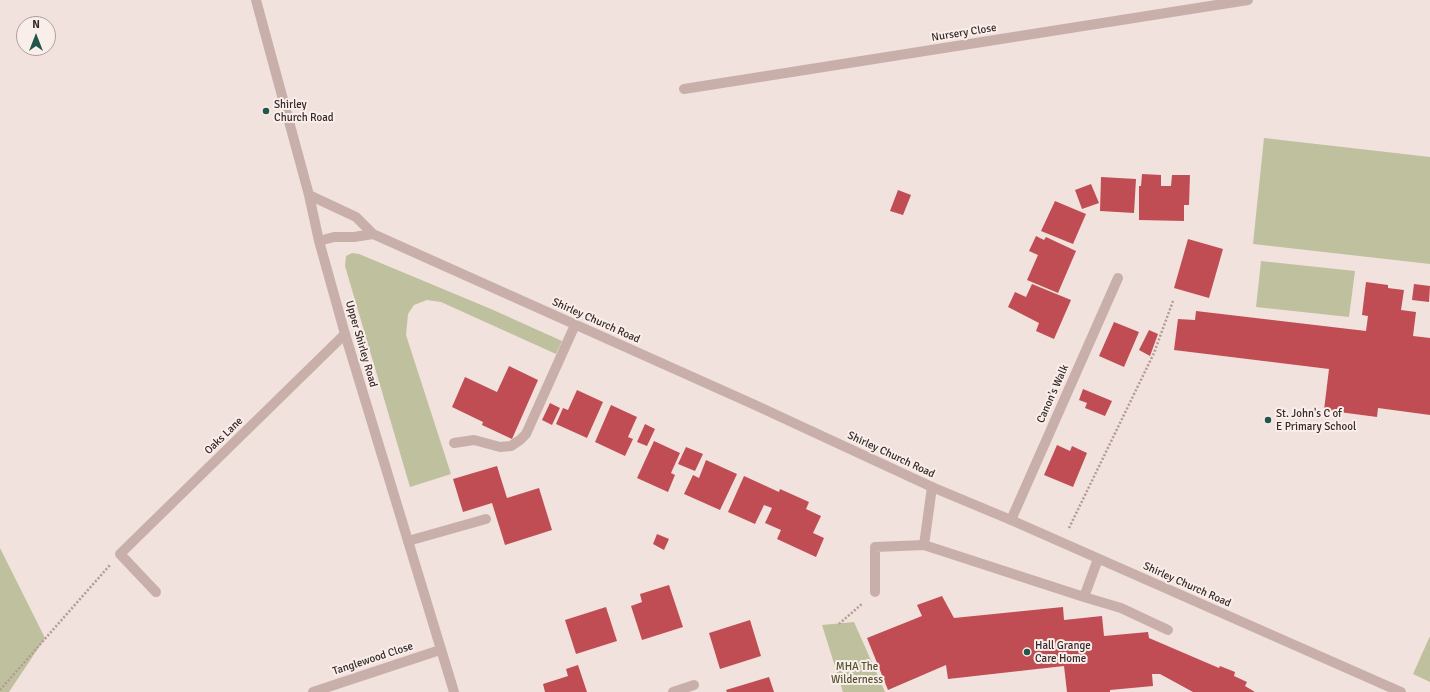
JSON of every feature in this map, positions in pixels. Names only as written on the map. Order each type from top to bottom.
[{"type":"street","name":"Upper Shirley Road","points":[[256,0],[345,334],[454,692]]},
{"type":"street","name":"Nursery Close","points":[[684,89],[1248,0]]},
{"type":"street","name":"Shirley Church Road","points":[[309,195],[356,217],[373,234],[755,405],[932,487],[1011,520],[1401,692]]},
{"type":"street","points":[[319,241],[334,237],[354,237],[373,234]]},
{"type":"street","name":"Canon's Walk","points":[[1011,520],[1118,278]]},
{"type":"street","points":[[454,443],[474,440],[500,448],[511,446],[520,440],[526,434],[575,325]]},
{"type":"street","name":"Oaks Lane","points":[[120,554],[345,334]]},
{"type":"street","points":[[924,546],[932,487]]},
{"type":"street","points":[[408,541],[486,519]]},
{"type":"street","points":[[875,592],[875,547],[924,546],[1121,608],[1168,630]]},
{"type":"street","points":[[120,554],[156,592]]},
{"type":"street","points":[[1084,597],[1098,559]]},
{"type":"street","name":"Tanglewood Close","points":[[313,692],[440,650]]},
{"type":"street","points":[[673,692],[694,686]]},
{"type":"path","points":[[1063,543],[1073,518],[1154,353],[1173,301]]},
{"type":"path","points":[[0,690],[120,554]]},
{"type":"path","points":[[839,624],[875,592]]},
{"type":"green space","points":[[1264,138],[1430,157],[1430,264],[1253,244]]},
{"type":"green space","points":[[352,253],[359,254],[491,309],[562,341],[556,354],[441,302],[427,300],[414,305],[408,314],[406,335],[451,474],[410,487],[345,266],[346,256]]},
{"type":"green space","points":[[1261,261],[1355,271],[1349,317],[1256,307]]},
{"type":"green space","points":[[0,548],[45,638],[9,692],[0,692]]},
{"type":"green space","name":"MHA The Wilderness","points":[[854,622],[885,692],[843,692],[822,625]]},
{"type":"green space","points":[[1430,636],[1430,682],[1413,674]]},
{"type":"building","points":[[1142,174],[1161,175],[1161,186],[1171,186],[1172,175],[1190,175],[1189,205],[1184,205],[1184,221],[1139,220],[1139,186],[1141,186]]},
{"type":"building","points":[[1101,177],[1136,179],[1134,213],[1100,211]]},
{"type":"building","points":[[1091,184],[1099,203],[1082,209],[1075,190]]},
{"type":"building","points":[[898,190],[911,195],[903,215],[890,211]]},
{"type":"building","points":[[1055,201],[1086,214],[1073,244],[1041,231]]},
{"type":"building","points":[[1036,236],[1044,240],[1046,237],[1076,251],[1058,293],[1027,280],[1038,255],[1029,251]]},
{"type":"building","points":[[1188,239],[1223,249],[1209,298],[1174,288]]},
{"type":"building","points":[[1366,282],[1388,285],[1388,288],[1404,290],[1401,310],[1416,312],[1413,336],[1430,338],[1430,415],[1378,408],[1377,417],[1324,410],[1329,369],[1174,350],[1178,319],[1195,320],[1196,311],[1366,331],[1368,316],[1362,315]]},
{"type":"building","points":[[1032,284],[1071,300],[1054,339],[1036,331],[1039,323],[1008,307],[1015,292],[1026,297]]},
{"type":"building","points":[[1414,284],[1430,286],[1429,302],[1412,300]]},
{"type":"building","points":[[1114,322],[1139,332],[1124,367],[1099,356]]},
{"type":"building","points":[[1149,330],[1158,334],[1150,356],[1139,350]]},
{"type":"building","points":[[509,366],[538,380],[512,439],[482,425],[483,422],[452,407],[465,377],[497,392]]},
{"type":"building","points":[[1083,389],[1112,401],[1105,416],[1085,408],[1087,403],[1079,400]]},
{"type":"building","points":[[577,390],[603,402],[587,438],[556,424],[563,408],[568,410]]},
{"type":"building","points":[[550,403],[560,408],[552,425],[542,420]]},
{"type":"building","points":[[611,405],[637,417],[628,437],[633,439],[625,456],[595,442]]},
{"type":"building","points":[[645,424],[655,429],[647,446],[637,442]]},
{"type":"building","points":[[654,441],[680,453],[671,473],[675,475],[668,492],[637,478]]},
{"type":"building","points":[[1057,445],[1070,451],[1072,446],[1087,453],[1073,487],[1044,475]]},
{"type":"building","points":[[686,447],[703,454],[695,471],[678,464]]},
{"type":"building","points":[[706,460],[737,474],[720,510],[684,494],[693,475],[699,478]]},
{"type":"building","points":[[497,466],[507,498],[539,488],[552,530],[505,545],[492,503],[463,512],[453,479]]},
{"type":"building","points":[[744,476],[779,492],[780,489],[809,502],[806,509],[821,516],[813,533],[824,538],[816,557],[777,539],[781,530],[765,523],[772,508],[764,505],[755,524],[728,512]]},
{"type":"building","points":[[657,534],[669,539],[664,550],[653,544]]},
{"type":"building","points":[[669,585],[683,627],[642,640],[631,606],[642,602],[640,594]]},
{"type":"building","name":"Hall Grange Care Home","points":[[942,596],[954,618],[1063,607],[1064,620],[1102,616],[1104,636],[1148,632],[1149,638],[1219,668],[1220,666],[1235,672],[1234,676],[1247,682],[1245,686],[1255,692],[1193,692],[1160,674],[1152,674],[1153,686],[1110,690],[1110,692],[1067,692],[1064,666],[948,679],[946,665],[888,690],[867,638],[922,616],[917,605]]},
{"type":"building","points":[[606,607],[617,641],[576,654],[565,620]]},
{"type":"building","points":[[750,620],[761,656],[720,669],[709,633]]},
{"type":"building","points":[[578,665],[587,692],[545,692],[543,684],[568,676],[566,669]]},
{"type":"building","points":[[769,677],[774,692],[727,692],[726,690]]},
{"type":"place","name":"Shirley Church Road","points":[[266,111]]},
{"type":"place","name":"St. John's C of E Primary School","points":[[1268,420]]},
{"type":"place","name":"Hall Grange Care Home","points":[[1027,652]]}]
